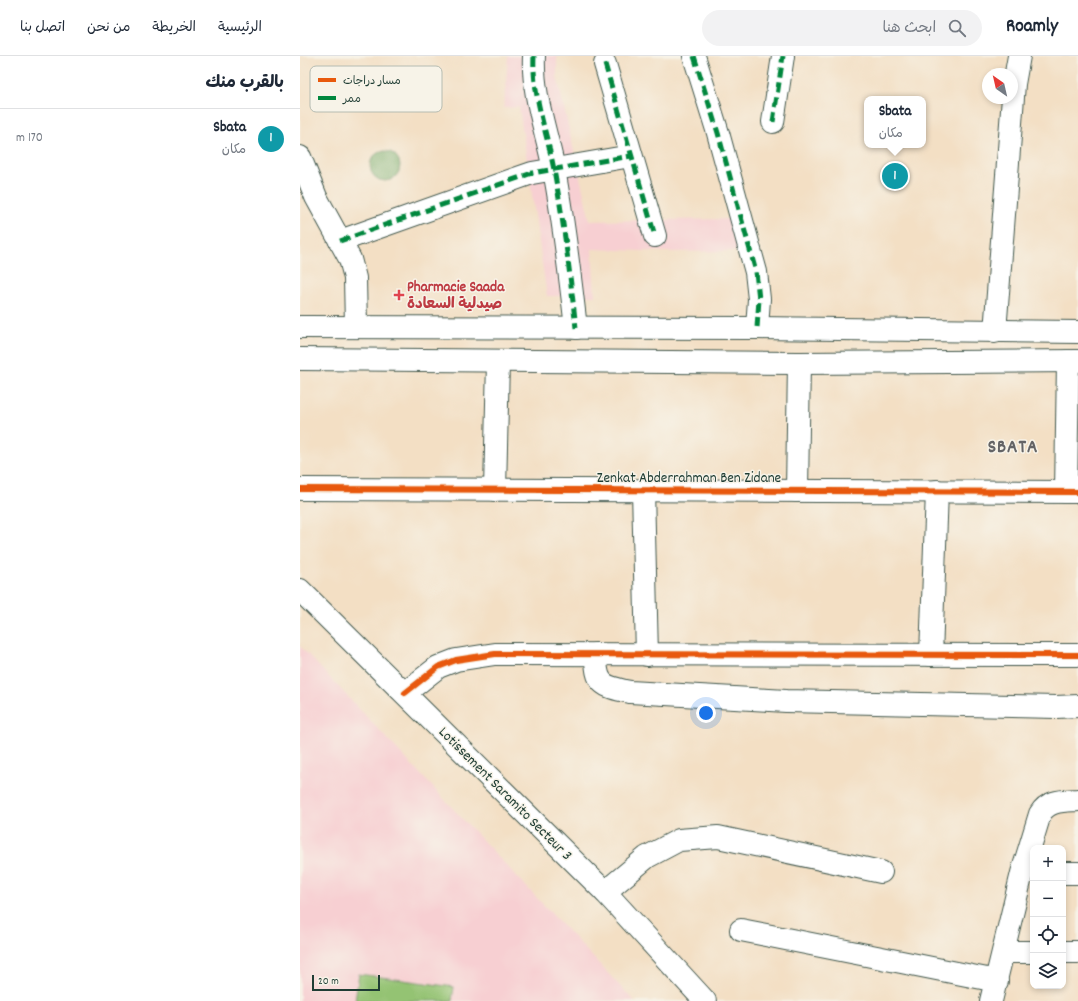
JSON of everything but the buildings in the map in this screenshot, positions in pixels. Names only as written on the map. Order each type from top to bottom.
[{"type":"street","points":[[534,56],[533,77],[554,168],[566,238],[576,328]]},
{"type":"street","points":[[694,56],[718,133],[756,272],[759,298],[757,328]]},
{"type":"street","points":[[773,122],[783,56]]},
{"type":"street","points":[[995,332],[1014,84],[1019,56]]},
{"type":"street","points":[[605,64],[655,236]]},
{"type":"street","points":[[340,241],[532,173],[554,168],[631,156]]},
{"type":"street","points":[[300,157],[316,197],[350,259],[355,278],[356,327]]},
{"type":"street","points":[[300,327],[757,328],[1078,332]]},
{"type":"street","points":[[300,359],[800,363],[1073,361],[1072,492]]},
{"type":"street","points":[[496,490],[498,361]]},
{"type":"street","points":[[797,491],[800,363]]},
{"type":"street","name":"Zenkat Abderrahman Ben Zidane","points":[[300,489],[1072,492]]},
{"type":"street","points":[[643,490],[647,655]]},
{"type":"street","points":[[931,655],[938,491]]},
{"type":"street","name":"Lotissement Saramito Secteur 3","points":[[300,590],[606,892],[705,1001]]},
{"type":"street","points":[[405,693],[438,667],[456,660],[495,654],[1078,655]]},
{"type":"street","points":[[596,654],[596,671],[600,681],[608,687],[630,692],[786,701],[1056,707],[1078,706]]},
{"type":"street","points":[[741,930],[994,991],[1044,808],[1057,802],[1078,800]]},
{"type":"street","points":[[606,892],[647,856],[679,840],[718,837],[881,872]]},
{"type":"street","points":[[1066,873],[1078,873]]},
{"type":"street","points":[[1004,952],[1030,952]]},
{"type":"street","points":[[1066,952],[1078,952]]},
{"type":"shaded area","points":[[508,56],[557,56],[557,77],[590,221],[731,219],[738,251],[667,252],[592,249],[595,296],[547,296],[519,107],[504,108]]},
{"type":"shaded area","points":[[300,646],[634,1001],[300,1001]]},
{"type":"green space","points":[[385,151],[396,155],[400,166],[396,177],[385,181],[374,177],[370,166],[374,155]]},
{"type":"green space","points":[[359,974],[454,987],[452,1001],[355,1001]]},
{"type":"marked path","points":[[534,56],[535,85],[558,190],[576,328]]},
{"type":"marked path","points":[[694,56],[718,133],[756,272],[759,299],[757,328]]},
{"type":"marked path","points":[[773,122],[783,56]]},
{"type":"marked path","points":[[605,64],[655,236]]},
{"type":"marked path","points":[[340,241],[532,173],[631,156]]},
{"type":"cycle path","points":[[300,489],[1078,492]]},
{"type":"cycle path","points":[[405,693],[438,667],[456,660],[495,654],[1078,655]]},
{"type":"place","name":"Sbata","points":[[895,176]]},
{"type":"place","name":"Pharmacie Saada صيدلية السعادة","points":[[399,295]]},
{"type":"district","name":"SBATA","points":[[1013,445]]}]
